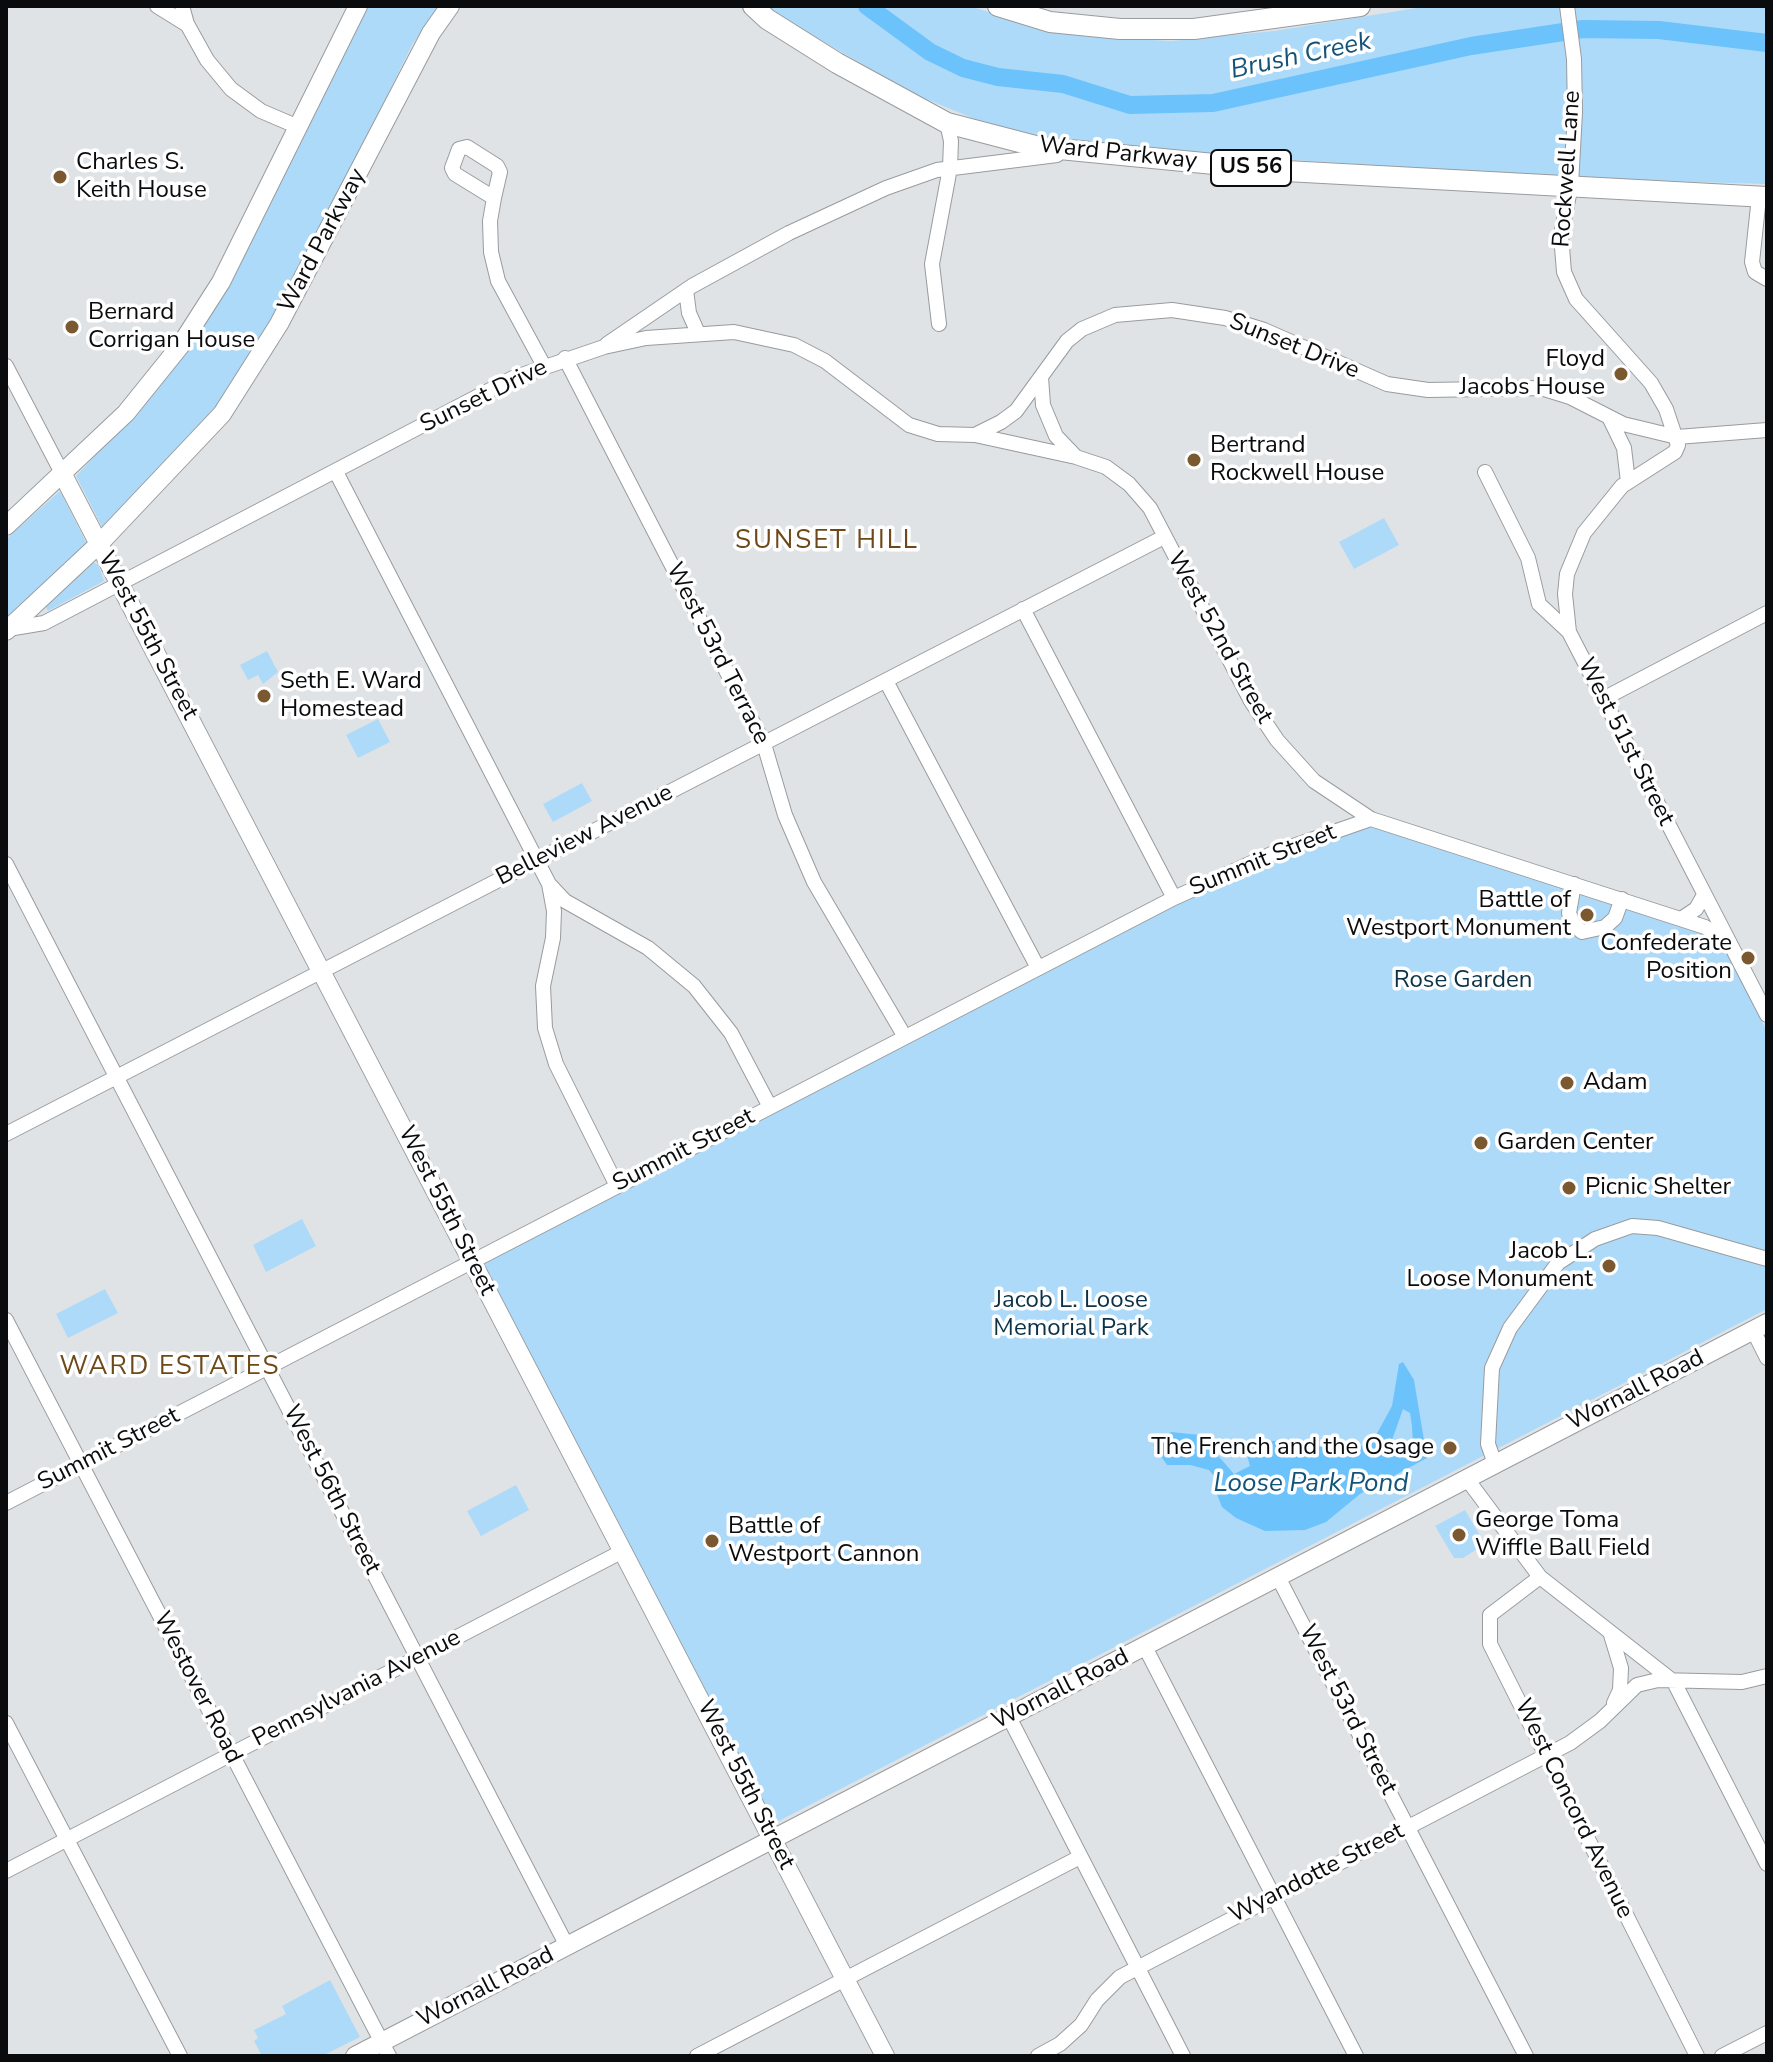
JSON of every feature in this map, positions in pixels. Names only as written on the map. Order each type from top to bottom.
[{"type":"highway","points":[[998,6],[1050,22],[1120,29],[1194,29],[1246,15],[1360,6]]},
{"type":"highway","name":"Ward Parkway","points":[[760,13],[837,63],[947,123],[1073,153],[1300,172],[1763,197]]},
{"type":"main road","points":[[6,526],[126,413],[180,346],[221,282],[358,6]]},
{"type":"main road","name":"Ward Parkway","points":[[7,630],[99,544],[222,414],[279,324],[431,33],[450,6]]},
{"type":"main road","name":"Ward Parkway","points":[[742,6],[760,13]]},
{"type":"main road","name":"West 55th Street","points":[[62,473],[885,2056]]},
{"type":"main road","name":"Wornall Road","points":[[355,2056],[386,2049],[567,1946],[1760,1326]]},
{"type":"street","points":[[157,6],[187,24]]},
{"type":"street","points":[[182,6],[187,24],[207,60],[231,89],[261,111],[296,126]]},
{"type":"street","name":"Rockwell Lane","points":[[1567,6],[1574,59],[1571,185],[1560,254],[1576,299],[1651,383],[1677,437]]},
{"type":"street","points":[[939,324],[932,264],[950,168],[951,141],[947,123]]},
{"type":"street","points":[[604,347],[686,290],[817,220],[886,188],[950,168],[1073,153]]},
{"type":"street","points":[[1763,197],[1752,262],[1755,272],[1767,279]]},
{"type":"street","points":[[494,198],[490,236],[498,281],[544,366]]},
{"type":"street","points":[[686,290],[689,313],[698,333]]},
{"type":"street","name":"Sunset Drive","points":[[975,435],[1016,411],[1067,341],[1082,329],[1115,315],[1172,310],[1225,318],[1264,330],[1387,384],[1428,390],[1541,388],[1570,397],[1608,417],[1649,432],[1677,437],[1767,430]]},
{"type":"street","name":"Sunset Drive","points":[[7,630],[44,623],[513,378],[604,347],[698,333],[734,332],[794,345],[836,368],[909,425],[938,434],[975,435],[1076,457]]},
{"type":"street","name":"West 53rd Terrace","points":[[565,358],[764,744],[785,815],[814,882],[905,1037]]},
{"type":"street","name":"West 55th Street","points":[[6,366],[62,473]]},
{"type":"street","name":"West 52nd Street","points":[[1041,377],[1048,423],[1076,457],[1106,467],[1129,484],[1150,508],[1271,733],[1314,781],[1371,819],[1705,927],[1728,940]]},
{"type":"street","points":[[1608,417],[1624,448],[1628,482]]},
{"type":"street","points":[[1569,632],[1565,594],[1574,551],[1584,533],[1628,482],[1675,452],[1677,437]]},
{"type":"street","points":[[336,472],[549,884],[554,911],[553,938],[543,986],[545,1028],[556,1064],[617,1186]]},
{"type":"street","name":"West 51st Street","points":[[1485,472],[1528,558],[1539,604],[1569,632],[1767,1015]]},
{"type":"street","name":"Belleview Avenue","points":[[6,1134],[1164,537]]},
{"type":"street","points":[[1023,609],[1174,898]]},
{"type":"street","points":[[1603,699],[1767,613]]},
{"type":"street","points":[[886,681],[1038,968]]},
{"type":"street","name":"Summit Street","points":[[6,1503],[471,1259],[1174,898],[1276,852],[1371,819]]},
{"type":"street","name":"West 56th Street","points":[[6,864],[567,1946]]},
{"type":"street","points":[[549,884],[565,901],[648,948],[694,986],[731,1033],[770,1107]]},
{"type":"street","points":[[1574,884],[1569,913],[1573,924],[1582,932],[1605,927],[1615,918],[1622,899]]},
{"type":"street","points":[[1681,919],[1696,909],[1704,895]]},
{"type":"street","points":[[1495,1464],[1488,1444],[1492,1368],[1510,1328],[1558,1263],[1595,1239],[1632,1226],[1658,1228],[1767,1259]]},
{"type":"street","name":"Westover Road","points":[[6,1320],[386,2049]]},
{"type":"street","points":[[1760,1326],[1767,1358]]},
{"type":"street","points":[[1467,1479],[1540,1577],[1568,1602],[1674,1682],[1766,1858]]},
{"type":"street","name":"Pennsylvania Avenue","points":[[6,1871],[623,1551]]},
{"type":"street","name":"West 53rd Street","points":[[1278,1577],[1526,2056]]},
{"type":"street","name":"West Concord Avenue","points":[[1540,1577],[1496,1609],[1488,1624],[1490,1644],[1546,1754],[1548,1766],[1697,2056]]},
{"type":"street","points":[[1609,1631],[1621,1668],[1620,1690],[1611,1710]]},
{"type":"street","points":[[1145,1647],[1271,1897],[1356,2056]]},
{"type":"street","name":"Wyandotte Street","points":[[1038,2056],[1060,2044],[1081,2025],[1107,1987],[1137,1968],[1583,1735],[1637,1685],[1658,1680],[1730,1683],[1767,1676]]},
{"type":"street","points":[[1009,1717],[1183,2056]]},
{"type":"street","points":[[6,1723],[180,2056]]},
{"type":"street","points":[[697,2056],[1080,1857]]},
{"type":"street","points":[[1722,2056],[1767,2033]]},
{"type":"green space","points":[[363,6],[438,6],[412,45],[298,278],[216,409],[102,527],[76,476],[145,402]]},
{"type":"green space","points":[[762,6],[970,6],[1035,27],[1081,36],[1171,41],[1274,31],[1429,6],[1767,6],[1767,184],[1585,179],[1078,146],[982,122],[914,94]]},
{"type":"green space","points":[[60,491],[87,544],[6,620],[6,539]]},
{"type":"green space","points":[[1384,518],[1399,545],[1354,569],[1339,542]]},
{"type":"green space","points":[[91,562],[98,564],[104,581],[48,611],[45,606]]},
{"type":"green space","points":[[267,651],[278,672],[263,684],[258,675],[248,680],[240,665]]},
{"type":"green space","points":[[378,719],[390,742],[358,758],[346,735]]},
{"type":"green space","points":[[582,783],[592,801],[553,822],[543,804]]},
{"type":"green space","name":"Jacob L. Loose Memorial Park","points":[[1363,828],[1375,828],[1702,933],[1728,956],[1767,1031],[1767,1309],[773,1824],[483,1263],[1176,905],[1266,862]]},
{"type":"green space","points":[[302,1219],[316,1246],[266,1272],[253,1245]]},
{"type":"green space","points":[[105,1289],[118,1313],[68,1338],[56,1314]]},
{"type":"green space","points":[[516,1485],[529,1510],[481,1536],[467,1511]]},
{"type":"green space","name":"George Toma Wiffle Ball Field","points":[[1465,1510],[1485,1544],[1463,1558],[1454,1558],[1435,1526]]},
{"type":"green space","points":[[330,1980],[360,2037],[322,2056],[262,2056],[254,2041],[258,2038],[254,2030],[286,2014],[282,2006]]},
{"type":"water","name":"Loose Park Pond","points":[[1403,1362],[1414,1380],[1427,1458],[1360,1494],[1326,1522],[1305,1530],[1265,1531],[1236,1518],[1222,1507],[1216,1492],[1215,1477],[1209,1470],[1190,1465],[1167,1465],[1153,1445],[1171,1432],[1200,1435],[1234,1474],[1250,1466],[1246,1451],[1251,1444],[1281,1440],[1352,1452],[1375,1437],[1392,1406],[1399,1364]],"holes":[[[1403,1409],[1410,1413],[1413,1445],[1407,1451],[1391,1443]]]},
{"type":"waterway","name":"Brush Creek","points":[[867,6],[930,52],[963,68],[998,77],[1063,84],[1130,105],[1213,103],[1471,46],[1583,29],[1659,30],[1767,43]]},
{"type":"place","name":"Charles S. Keith House","points":[[60,177]]},
{"type":"place","name":"Bernard Corrigan House","points":[[72,327]]},
{"type":"place","name":"Floyd Jacobs House","points":[[1621,374]]},
{"type":"place","name":"Bertrand Rockwell House","points":[[1194,460]]},
{"type":"place","name":"Seth E. Ward Homestead","points":[[264,696]]},
{"type":"place","name":"Battle of Westport Monument","points":[[1587,915]]},
{"type":"place","name":"Confederate Position","points":[[1748,958]]},
{"type":"place","name":"Adam","points":[[1567,1083]]},
{"type":"place","name":"Garden Center","points":[[1481,1143]]},
{"type":"place","name":"Picnic Shelter","points":[[1569,1188]]},
{"type":"place","name":"Jacob L. Loose Monument","points":[[1609,1266]]},
{"type":"place","name":"The French and the Osage","points":[[1450,1448]]},
{"type":"place","name":"George Toma Wiffle Ball Field","points":[[1459,1535]]},
{"type":"place","name":"Battle of Westport Cannon","points":[[712,1541]]},
{"type":"district","name":"SUNSET HILL","points":[[827,542]]},
{"type":"district","name":"WARD ESTATES","points":[[170,1368]]},
{"type":"park label","name":"Rose Garden","points":[[1463,981]]}]
